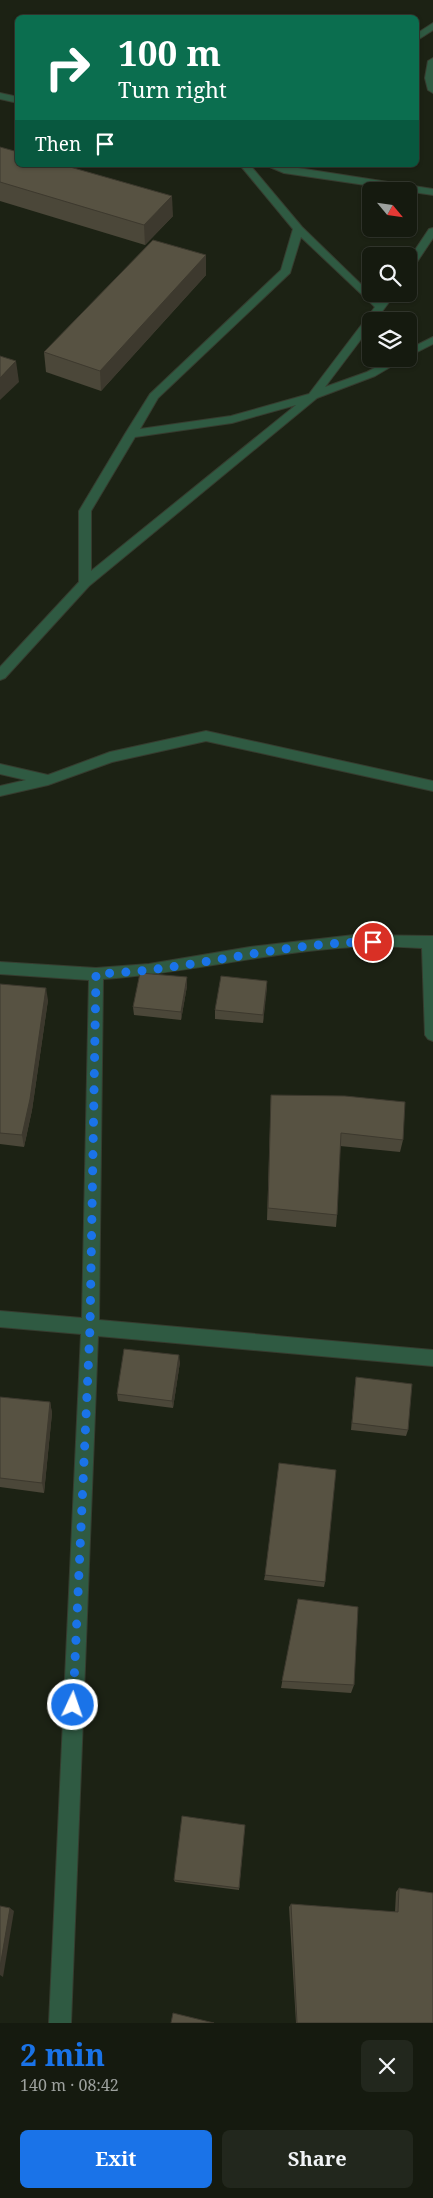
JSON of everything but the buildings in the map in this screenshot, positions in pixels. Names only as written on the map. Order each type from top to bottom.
[{"type":"street","points":[[419,36],[433,26]]},
{"type":"street","points":[[433,61],[430,78],[433,90]]},
{"type":"street","points":[[0,96],[15,99]]},
{"type":"street","points":[[247,167],[298,229],[381,307]]},
{"type":"street","points":[[276,167],[284,170],[433,192]]},
{"type":"street","points":[[85,583],[85,511],[131,434],[154,396],[286,271],[298,229]]},
{"type":"street","points":[[417,254],[433,231]]},
{"type":"street","points":[[0,674],[85,583],[313,396],[384,302]]},
{"type":"street","points":[[417,349],[433,340]]},
{"type":"street","points":[[131,434],[232,419],[313,396],[371,374],[384,367]]},
{"type":"street","points":[[0,790],[48,780],[110,757],[206,736],[433,786]]},
{"type":"street","points":[[0,768],[48,780]]},
{"type":"street","points":[[0,968],[96,974],[149,970],[250,953],[354,942],[431,942],[433,1035]]},
{"type":"street","points":[[60,2023],[90,1328],[96,974]]},
{"type":"street","points":[[0,1319],[433,1358]]},
{"type":"route","points":[[73,1705],[90,1328],[96,974],[149,970],[250,953],[354,942],[373,942]]}]
